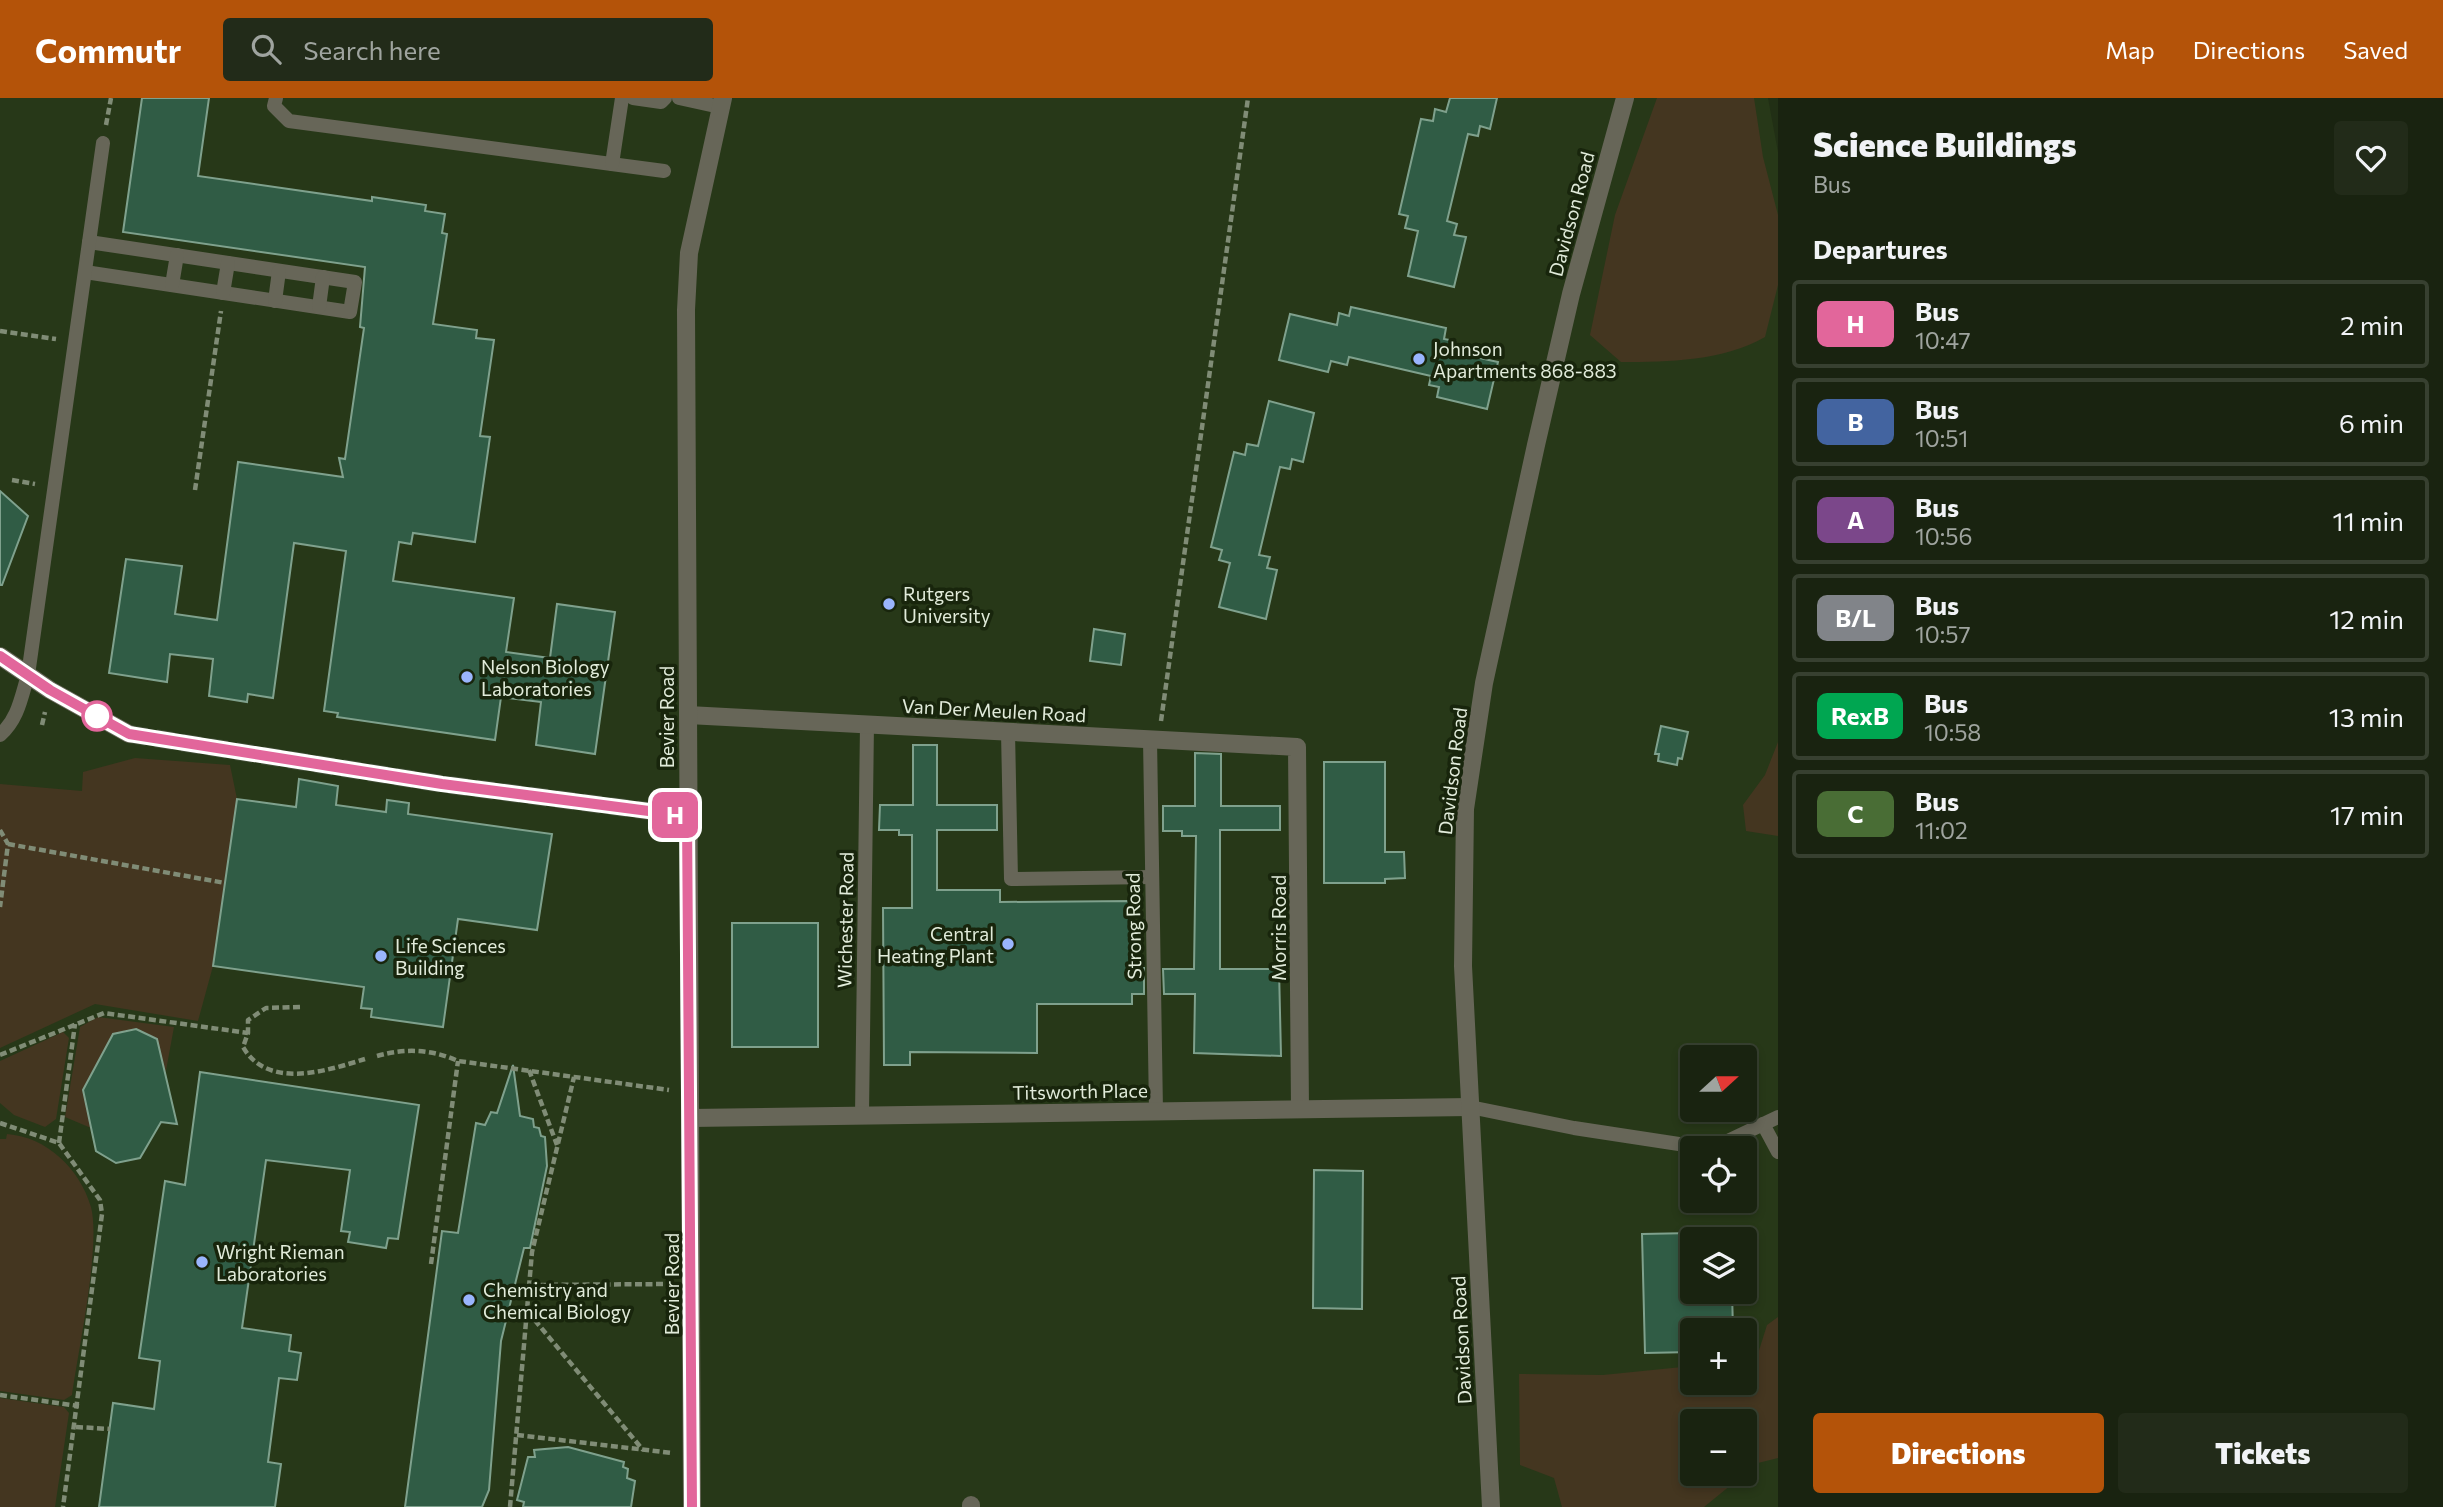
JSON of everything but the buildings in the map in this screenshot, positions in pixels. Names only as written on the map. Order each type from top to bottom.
[{"type":"street","name":"Davidson Road","points":[[1492,1507],[1463,966],[1465,809],[1485,683],[1571,295],[1625,98]]},
{"type":"street","name":"Bevier Road","points":[[692,1507],[686,310],[689,253],[722,103]]},
{"type":"street","points":[[0,656],[27,675],[129,734]]},
{"type":"street","name":"Van Der Meulen Road","points":[[688,715],[1297,747]]},
{"type":"street","name":"Morris Road","points":[[1297,747],[1300,1109]]},
{"type":"street","name":"Titsworth Place","points":[[691,1118],[1470,1107]]},
{"type":"lane","points":[[276,98],[274,106],[289,121],[664,171]]},
{"type":"lane","points":[[612,164],[622,98]]},
{"type":"lane","points":[[634,98],[661,102],[666,98]]},
{"type":"lane","points":[[680,98],[722,103]]},
{"type":"lane","points":[[0,735],[9,727],[19,709],[27,675],[103,143]]},
{"type":"lane","points":[[85,272],[350,312],[355,282],[89,242]]},
{"type":"lane","points":[[172,285],[177,255]]},
{"type":"lane","points":[[223,293],[228,263]]},
{"type":"lane","points":[[275,301],[279,271]]},
{"type":"lane","points":[[319,307],[323,277]]},
{"type":"lane","name":"Wichester Road","points":[[862,1115],[867,724]]},
{"type":"lane","points":[[1008,732],[1011,879],[1152,877]]},
{"type":"lane","name":"Strong Road","points":[[1154,740],[1152,877],[1156,1111]]},
{"type":"lane","points":[[1470,1107],[1574,1128],[1680,1144]]},
{"type":"lane","points":[[1738,1136],[1778,1117]]},
{"type":"lane","points":[[1763,1124],[1778,1152]]},
{"type":"path","points":[[103,143],[111,98]]},
{"type":"path","points":[[1154,740],[1248,98]]},
{"type":"path","points":[[195,490],[223,293]]},
{"type":"path","points":[[0,331],[56,339]]},
{"type":"path","points":[[12,480],[39,485]]},
{"type":"path","points":[[43,725],[47,706]]},
{"type":"path","points":[[0,830],[8,844],[0,907]]},
{"type":"path","points":[[8,844],[225,883]]},
{"type":"path","points":[[300,1007],[266,1008],[248,1020],[248,1033],[243,1047],[250,1058],[263,1068],[289,1074],[335,1068],[365,1059]]},
{"type":"path","points":[[0,1055],[104,1013],[248,1033]]},
{"type":"path","points":[[59,1143],[75,1024]]},
{"type":"path","points":[[377,1056],[416,1050],[442,1053],[458,1061],[668,1090]]},
{"type":"path","points":[[431,1264],[458,1061]]},
{"type":"path","points":[[528,1070],[558,1146]]},
{"type":"path","points":[[510,1507],[532,1252],[574,1077]]},
{"type":"path","points":[[0,1123],[59,1143],[100,1200],[102,1214],[79,1406],[63,1507]]},
{"type":"path","points":[[530,1284],[671,1284]]},
{"type":"path","points":[[527,1311],[643,1450]]},
{"type":"path","points":[[0,1395],[79,1406]]},
{"type":"path","points":[[76,1427],[110,1429]]},
{"type":"path","points":[[517,1435],[673,1453]]},
{"type":"shaded area","name":"Rutgers University","points":[[0,98],[1768,98],[1778,152],[1778,1507],[0,1507]]},
{"type":"shaded area","points":[[1657,98],[1754,98],[1763,157],[1778,215],[1778,285],[1765,337],[1749,345],[1695,358],[1621,362],[1590,335],[1615,215]]},
{"type":"shaded area","points":[[1778,742],[1778,836],[1746,831],[1743,805],[1765,775]]},
{"type":"shaded area","points":[[135,758],[230,765],[237,799],[213,966],[198,1021],[95,1004],[0,1048],[0,784],[82,791],[83,772]]},
{"type":"shaded area","points":[[98,1017],[174,1027],[165,1076],[157,1039],[136,1029],[113,1034],[83,1090],[91,1128],[65,1117],[80,1027]]},
{"type":"shaded area","points":[[63,1032],[69,1038],[56,1119],[45,1127],[14,1115],[0,1103],[0,1061]]},
{"type":"shaded area","points":[[7,1134],[35,1141],[60,1157],[79,1180],[91,1207],[93,1247],[88,1299],[72,1395],[64,1400],[0,1391],[0,1139],[6,1139]]},
{"type":"shaded area","points":[[1778,1317],[1778,1458],[1757,1464],[1757,1409],[1680,1409],[1680,1486],[1729,1486],[1704,1507],[1562,1507],[1554,1478],[1520,1465],[1519,1374],[1603,1375],[1680,1367],[1680,1395],[1757,1395],[1757,1357],[1767,1325]]},
{"type":"shaded area","points":[[0,1398],[64,1407],[69,1413],[55,1507],[0,1507]]},
{"type":"tunnel","points":[[129,734],[442,784],[687,816]]},
{"type":"bus line","name":"H","points":[[0,656],[50,690],[129,734],[442,784],[687,816],[692,1507]]},
{"type":"place","name":"Johnson Apartments 868-883","points":[[1419,359]]},
{"type":"place","name":"Rutgers University","points":[[889,604]]},
{"type":"place","name":"Nelson Biology Laboratories","points":[[467,677]]},
{"type":"place","name":"Central Heating Plant","points":[[1008,944]]},
{"type":"place","name":"Life Sciences Building","points":[[381,956]]},
{"type":"place","name":"Wright Rieman Laboratories","points":[[202,1262]]},
{"type":"place","name":"Chemistry and Chemical Biology","points":[[469,1300]]}]
